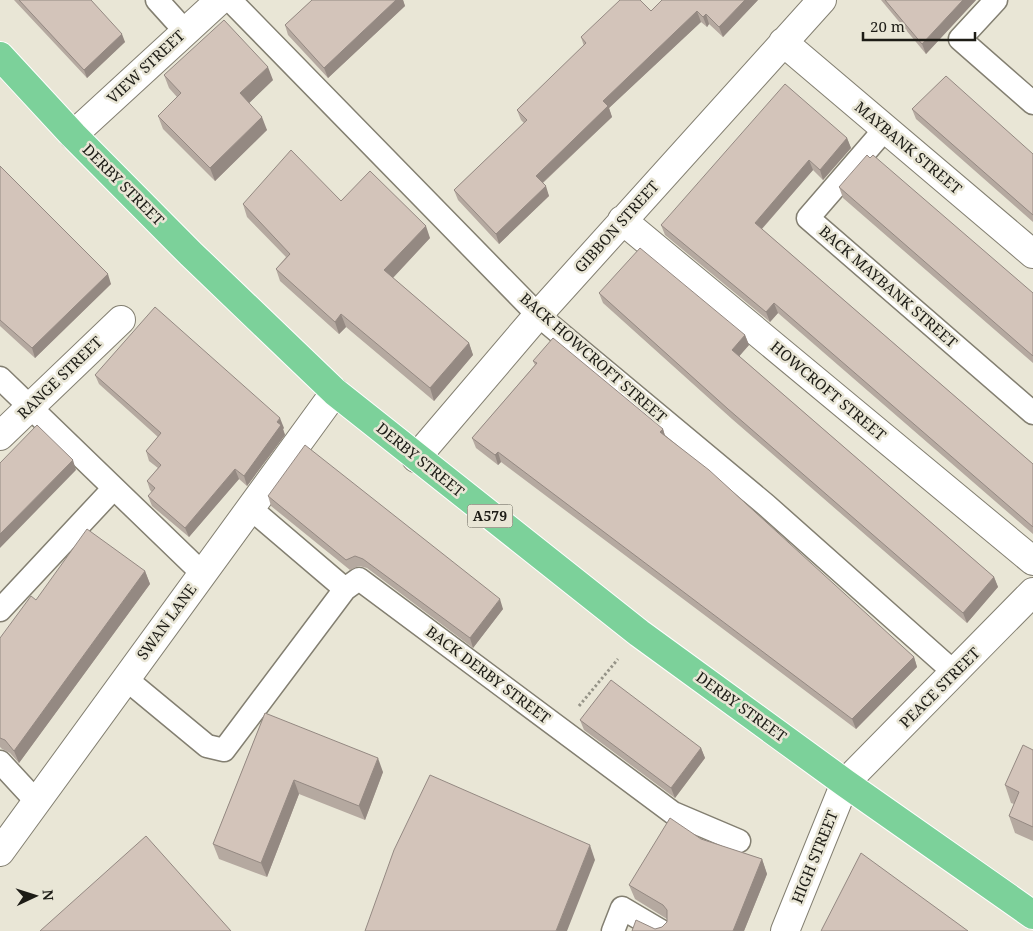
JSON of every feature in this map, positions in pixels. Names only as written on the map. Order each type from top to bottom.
[{"type":"main road","name":"DERBY STREET","points":[[0,56],[73,135],[192,254],[335,392],[639,633],[846,783],[1033,914]]},
{"type":"street","name":"VIEW STREET","points":[[73,135],[220,0]]},
{"type":"street","name":"GIBBON STREET","points":[[416,458],[622,220],[822,0]]},
{"type":"street","name":"MAYBANK STREET","points":[[783,42],[1033,254]]},
{"type":"street","name":"HOWCROFT STREET","points":[[622,220],[1033,561]]},
{"type":"street","name":"RANGE STREET","points":[[0,436],[120,320]]},
{"type":"street","name":"SWAN LANE","points":[[0,852],[335,392]]},
{"type":"street","name":"PEACE STREET","points":[[846,783],[1033,592]]},
{"type":"street","name":"HIGH STREET","points":[[784,931],[846,783]]},
{"type":"lane","points":[[157,0],[185,31]]},
{"type":"lane","name":"BACK HOWCROFT STREET","points":[[230,0],[538,315],[766,505],[955,673]]},
{"type":"lane","points":[[996,0],[960,39],[1033,103]]},
{"type":"lane","name":"BACK MAYBANK STREET","points":[[885,129],[808,218],[1033,413]]},
{"type":"lane","points":[[0,378],[202,573]]},
{"type":"lane","points":[[0,610],[114,489]]},
{"type":"lane","points":[[126,679],[207,746],[224,750],[345,589],[250,508]]},
{"type":"lane","name":"BACK DERBY STREET","points":[[345,589],[359,579],[673,814],[739,841]]},
{"type":"lane","points":[[0,762],[36,801]]},
{"type":"lane","points":[[613,931],[622,908],[661,931]]},
{"type":"path","points":[[560,729],[639,633]]},
{"type":"building","points":[[19,0],[91,0],[122,34],[84,70]]},
{"type":"building","points":[[312,0],[396,0],[324,68],[285,25]]},
{"type":"building","points":[[620,0],[640,0],[651,11],[662,0],[745,0],[719,27],[706,14],[703,17],[697,11],[603,101],[608,106],[536,176],[546,186],[496,234],[454,190],[527,120],[517,110],[586,43],[581,37]]},
{"type":"building","points":[[885,0],[963,0],[922,44]]},
{"type":"building","points":[[224,20],[268,67],[240,93],[262,117],[210,168],[158,116],[181,93],[164,75]]},
{"type":"building","points":[[946,76],[1033,154],[1033,215],[912,109]]},
{"type":"building","points":[[785,84],[847,138],[820,170],[809,160],[755,223],[1033,464],[1033,527],[774,303],[766,312],[661,225]]},
{"type":"building","points":[[291,150],[341,201],[370,171],[426,226],[384,270],[469,343],[430,388],[341,314],[335,322],[276,269],[290,254],[243,204]]},
{"type":"building","points":[[867,155],[870,158],[873,155],[1033,293],[1033,356],[839,187]]},
{"type":"building","points":[[0,166],[108,274],[32,348],[0,320]]},
{"type":"building","points":[[640,248],[745,335],[732,350],[994,577],[963,613],[728,409],[599,293]]},
{"type":"building","points":[[155,307],[280,418],[277,422],[281,425],[244,476],[235,469],[185,528],[148,496],[155,488],[147,481],[161,465],[146,451],[161,433],[95,375]]},
{"type":"building","points":[[553,338],[663,429],[660,432],[709,470],[914,657],[852,719],[498,452],[495,455],[472,438],[537,363],[533,361]]},
{"type":"building","points":[[37,425],[73,460],[0,534],[0,463]]},
{"type":"building","points":[[305,445],[500,599],[470,638],[363,559],[355,556],[346,560],[268,496]]},
{"type":"building","points":[[87,529],[145,571],[14,751],[5,740],[0,738],[0,638],[31,596],[36,600]]},
{"type":"building","points":[[611,680],[701,748],[671,788],[580,720]]},
{"type":"building","points":[[265,713],[378,758],[359,806],[294,780],[261,863],[213,844]]},
{"type":"building","points":[[1023,745],[1033,750],[1033,827],[1009,816],[1019,792],[1005,785]]},
{"type":"building","points":[[430,775],[590,845],[556,931],[365,931],[394,850]]},
{"type":"building","points":[[670,818],[701,839],[762,859],[733,931],[632,931],[636,920],[655,929],[662,927],[667,922],[667,910],[663,905],[629,885]]},
{"type":"building","points":[[146,836],[231,931],[40,931]]},
{"type":"building","points":[[861,853],[968,931],[821,931]]}]
